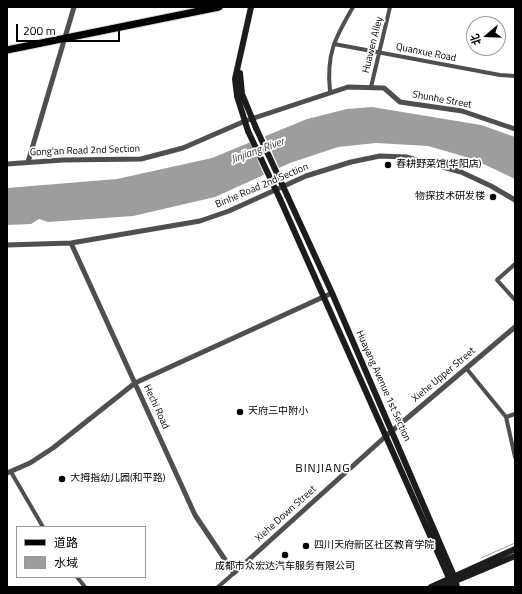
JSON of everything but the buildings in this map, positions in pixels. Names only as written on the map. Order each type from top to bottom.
[{"type":"main road","points":[[7,50],[198,7]]},
{"type":"main road","points":[[7,46],[218,7]]},
{"type":"main road","name":"Huayang Avenue 1st Section","points":[[251,7],[235,79],[237,96],[248,131],[453,582]]},
{"type":"main road","name":"Huayang Avenue 1st Section","points":[[256,7],[240,79],[242,94],[256,128],[332,293],[392,431],[453,582]]},
{"type":"main road","points":[[431,587],[453,582],[515,549]]},
{"type":"main road","points":[[441,587],[515,556]]},
{"type":"street","points":[[28,162],[74,7]]},
{"type":"street","points":[[330,91],[328,73],[329,56],[353,7]]},
{"type":"street","name":"Huawen Alley","points":[[371,87],[390,7]]},
{"type":"street","name":"Quanxue Road","points":[[334,44],[500,75],[515,76]]},
{"type":"street","name":"Shunhe Street","points":[[252,118],[330,91],[348,87],[371,87],[384,88],[400,102],[462,111],[515,129]]},
{"type":"street","name":"Gong'an Road 2nd Section","points":[[7,164],[28,162],[141,159],[183,148],[252,118]]},
{"type":"street","name":"Binhe Road 2nd Section","points":[[7,245],[71,243],[200,221],[306,176],[351,162],[380,156],[406,157],[462,172],[515,200]]},
{"type":"street","name":"Hechi Road","points":[[71,243],[195,515],[234,573]]},
{"type":"street","points":[[515,264],[498,280],[515,300]]},
{"type":"street","points":[[42,526],[9,472],[30,463],[53,448],[134,383],[324,298],[332,293]]},
{"type":"street","name":"Xiehe Upper Street","points":[[386,436],[515,327]]},
{"type":"street","points":[[466,368],[506,417],[515,457]]},
{"type":"street","points":[[506,417],[515,414]]},
{"type":"street","name":"Xiehe Down Street","points":[[234,573],[386,436]]},
{"type":"street","points":[[218,587],[234,573]]},
{"type":"street","points":[[78,578],[85,587]]},
{"type":"water","name":"Jinjiang River","points":[[372,107],[481,125],[515,137],[515,179],[473,159],[428,146],[376,143],[338,147],[290,163],[215,197],[133,216],[48,222],[39,219],[31,224],[7,225],[7,188],[117,179],[212,158],[307,119],[347,109]]},
{"type":"pier","points":[[264,134],[280,170],[265,177],[249,140]]},
{"type":"waterway","points":[[481,558],[515,543]]},
{"type":"place","name":"春耕野菜馆(华阳店)","points":[[388,165]]},
{"type":"place","name":"物探技术研发楼","points":[[493,197]]},
{"type":"place","name":"天府三中附小","points":[[240,412]]},
{"type":"place","name":"大拇指幼儿园(和平路)","points":[[62,479]]},
{"type":"place","name":"四川天府新区社区教育学院","points":[[306,546]]},
{"type":"place","name":"成都市众宏达汽车服务有限公司","points":[[285,555]]},
{"type":"district","name":"BINJIANG","points":[[323,469]]}]
